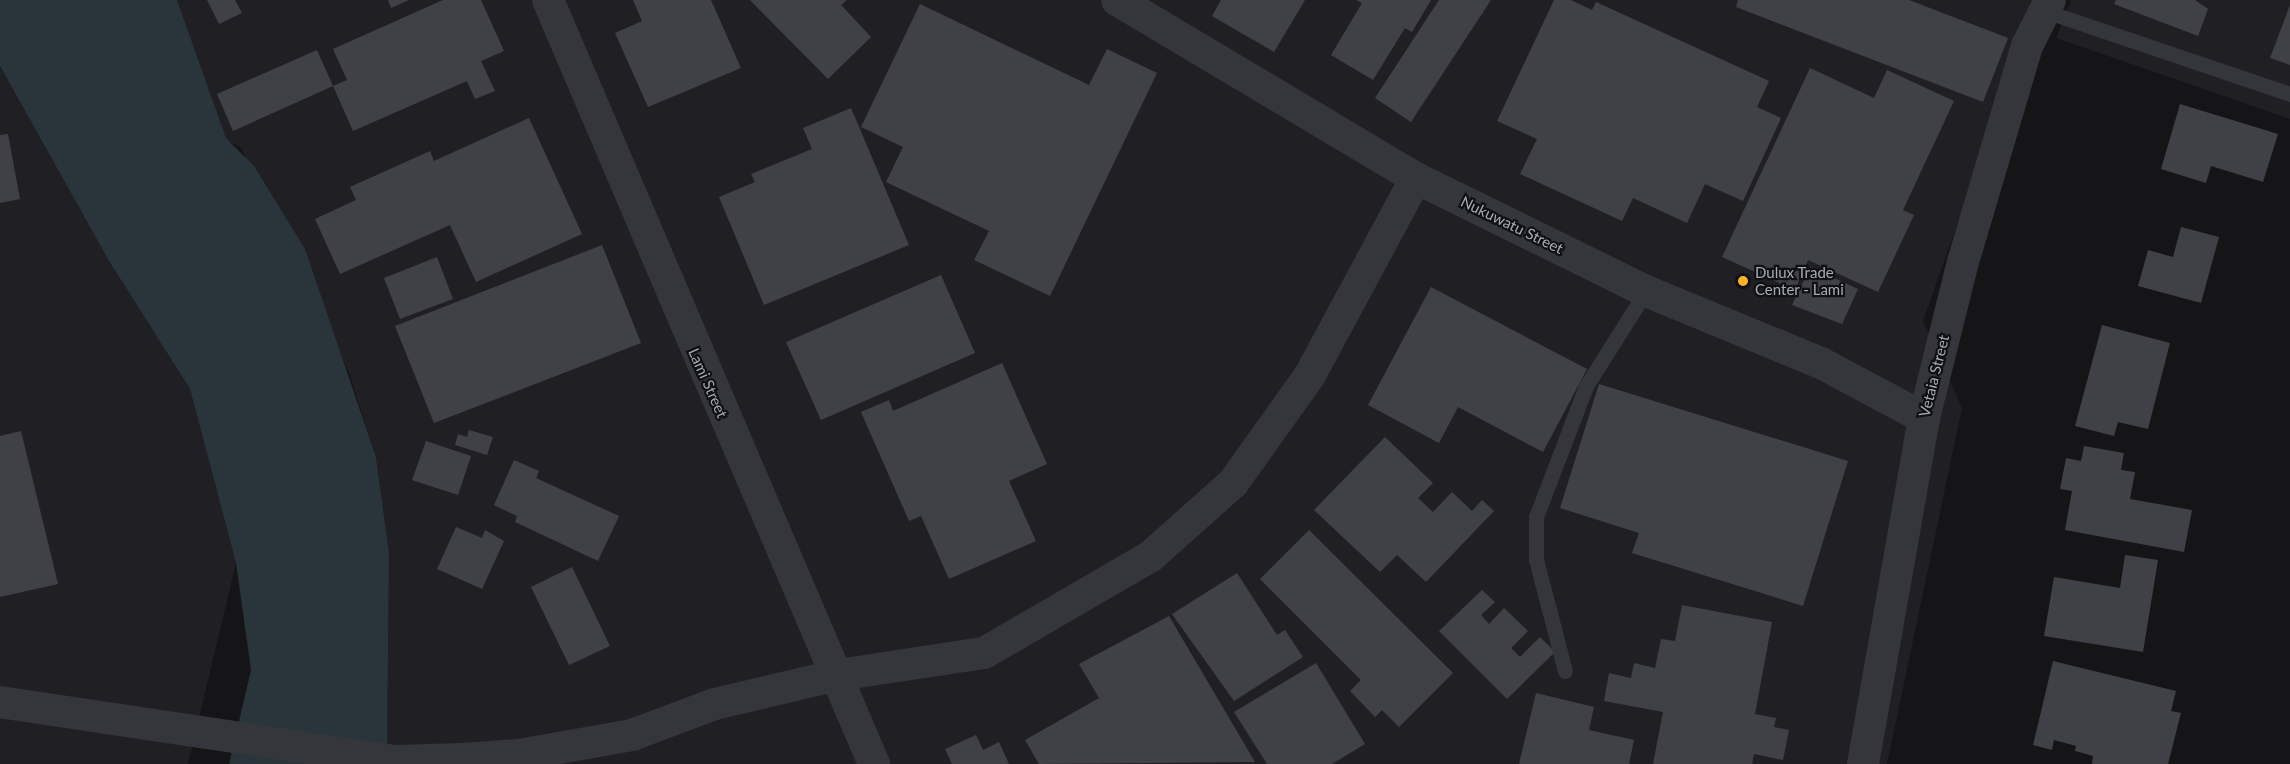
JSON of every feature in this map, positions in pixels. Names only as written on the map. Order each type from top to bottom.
[{"type":"street","name":"Lami Street","points":[[548,0],[694,353],[838,675],[874,764]]},
{"type":"street","name":"Nukuwatu Street","points":[[1117,0],[1416,177],[1646,291],[1821,363],[1924,418]]},
{"type":"street","name":"Vetaia Street","points":[[1863,764],[1924,418],[1963,262],[2027,46],[2048,6]]},
{"type":"street","points":[[0,702],[181,731],[397,761],[519,755],[632,735],[715,704],[838,675],[984,653],[1150,556],[1198,520],[1233,483],[1304,385],[1416,177]]},
{"type":"lane","points":[[2048,6],[2290,94]]},
{"type":"lane","points":[[1565,671],[1536,560],[1536,518],[1586,386],[1646,291]]},
{"type":"shaded area","points":[[0,0],[177,0],[226,138],[254,166],[305,249],[376,457],[389,553],[387,764],[229,764],[251,670],[236,563],[190,389],[109,261],[0,66]]},
{"type":"shaded area","points":[[177,0],[2037,0],[1923,321],[1962,408],[1887,764],[387,764],[389,553],[376,457],[349,373],[241,148],[226,139]]},
{"type":"shaded area","points":[[2071,0],[2290,0],[2290,119],[2056,38]]},
{"type":"shaded area","points":[[0,66],[109,261],[190,389],[236,563],[188,764],[0,764]]},
{"type":"building","points":[[207,0],[235,0],[242,13],[219,24]]},
{"type":"building","points":[[388,0],[409,0],[391,8]]},
{"type":"building","points":[[443,0],[481,0],[504,51],[481,61],[495,91],[475,99],[467,81],[353,131],[333,86],[347,80],[333,49]]},
{"type":"building","points":[[633,0],[711,0],[741,68],[648,107],[615,33],[642,21]]},
{"type":"building","points":[[750,0],[847,0],[841,5],[871,37],[828,79]]},
{"type":"building","points":[[1221,0],[1305,0],[1274,52],[1212,16]]},
{"type":"building","points":[[1356,0],[1431,0],[1412,32],[1405,28],[1373,80],[1331,55],[1362,3]]},
{"type":"building","points":[[1439,0],[1491,0],[1411,122],[1375,98]]},
{"type":"building","points":[[1554,0],[1571,0],[1592,10],[1596,2],[1769,81],[1757,107],[1781,118],[1743,201],[1705,184],[1687,223],[1633,198],[1622,221],[1520,174],[1537,139],[1497,121]]},
{"type":"building","points":[[1738,0],[1909,0],[2008,38],[1983,102],[1736,7]]},
{"type":"building","points":[[2116,0],[2195,0],[2208,9],[2198,36],[2114,4]]},
{"type":"building","points":[[920,4],[1089,85],[1107,49],[1157,73],[1050,296],[974,260],[989,231],[886,182],[903,147],[861,127]]},
{"type":"building","points":[[2290,5],[2290,65],[2270,58]]},
{"type":"building","points":[[317,50],[333,86],[233,131],[217,94]]},
{"type":"building","points":[[1810,68],[1874,98],[1887,70],[1954,101],[1903,210],[1914,215],[1878,292],[1808,260],[1795,290],[1722,257]]},
{"type":"building","points":[[2180,104],[2278,134],[2263,182],[2211,166],[2206,183],[2161,169]]},
{"type":"building","points":[[851,108],[909,245],[764,305],[719,197],[755,182],[751,174],[812,149],[803,128]]},
{"type":"building","points":[[529,118],[582,234],[476,282],[450,225],[340,274],[315,219],[356,200],[350,187],[430,151],[434,161]]},
{"type":"building","points":[[8,134],[20,199],[0,203],[0,135]]},
{"type":"building","points":[[2181,227],[2219,237],[2201,303],[2138,286],[2148,250],[2173,257]]},
{"type":"building","points":[[602,245],[641,343],[434,423],[395,326]]},
{"type":"building","points":[[437,257],[453,299],[400,319],[384,278]]},
{"type":"building","points":[[1810,267],[1858,289],[1842,324],[1792,305]]},
{"type":"building","points":[[941,275],[975,353],[821,420],[786,342]]},
{"type":"building","points":[[1431,287],[1587,369],[1543,452],[1458,407],[1439,443],[1368,405]]},
{"type":"building","points":[[2102,325],[2170,343],[2148,429],[2118,422],[2114,436],[2075,426]]},
{"type":"building","points":[[1002,363],[1047,464],[1009,481],[1036,541],[949,579],[921,516],[909,521],[861,412],[889,400],[893,411]]},
{"type":"building","points":[[1599,384],[1848,461],[1803,606],[1632,553],[1639,533],[1560,508]]},
{"type":"building","points":[[469,430],[493,437],[487,455],[455,445],[458,434],[467,437]]},
{"type":"building","points":[[21,431],[58,584],[0,597],[0,436]]},
{"type":"building","points":[[1385,437],[1433,483],[1418,498],[1433,512],[1452,492],[1472,511],[1482,500],[1494,511],[1426,582],[1397,555],[1380,572],[1314,510]]},
{"type":"building","points":[[426,441],[471,456],[458,495],[412,480]]},
{"type":"building","points":[[2084,446],[2124,453],[2121,470],[2135,472],[2130,499],[2192,510],[2184,552],[2065,530],[2072,491],[2060,489],[2066,458],[2081,461]]},
{"type":"building","points":[[514,460],[539,471],[536,478],[619,516],[598,561],[515,522],[517,516],[494,505]]},
{"type":"building","points":[[456,527],[482,538],[485,530],[504,541],[482,589],[437,569]]},
{"type":"building","points":[[1309,530],[1453,673],[1399,727],[1382,710],[1375,717],[1350,691],[1361,680],[1260,579]]},
{"type":"building","points":[[2125,555],[2158,560],[2143,652],[2044,636],[2054,577],[2120,588]]},
{"type":"building","points":[[572,567],[610,646],[569,665],[531,587]]},
{"type":"building","points":[[1237,573],[1277,635],[1285,630],[1303,657],[1234,701],[1172,614]]},
{"type":"building","points":[[1482,590],[1495,602],[1481,615],[1489,624],[1504,608],[1528,631],[1511,648],[1520,657],[1540,637],[1555,652],[1507,699],[1439,631]]},
{"type":"building","points":[[1682,605],[1772,622],[1755,714],[1776,718],[1774,727],[1789,730],[1783,760],[1754,754],[1752,764],[1653,764],[1663,712],[1604,701],[1609,673],[1631,678],[1634,663],[1655,668],[1661,639],[1675,641]]},
{"type":"building","points":[[1169,616],[1255,762],[1039,764],[1025,740],[1099,698],[1079,664]]},
{"type":"building","points":[[2053,661],[2176,691],[2171,711],[2181,713],[2168,764],[2092,764],[2093,756],[2075,751],[2076,746],[2054,740],[2052,750],[2033,745]]},
{"type":"building","points":[[1316,663],[1365,744],[1332,764],[1267,764],[1234,712]]},
{"type":"building","points":[[1536,693],[1594,707],[1589,730],[1634,740],[1629,764],[1519,764]]},
{"type":"building","points":[[976,735],[983,750],[999,742],[1009,764],[952,764],[945,749]]},
{"type":"place","name":"Dulux Trade Center - Lami","points":[[1743,281]]}]
